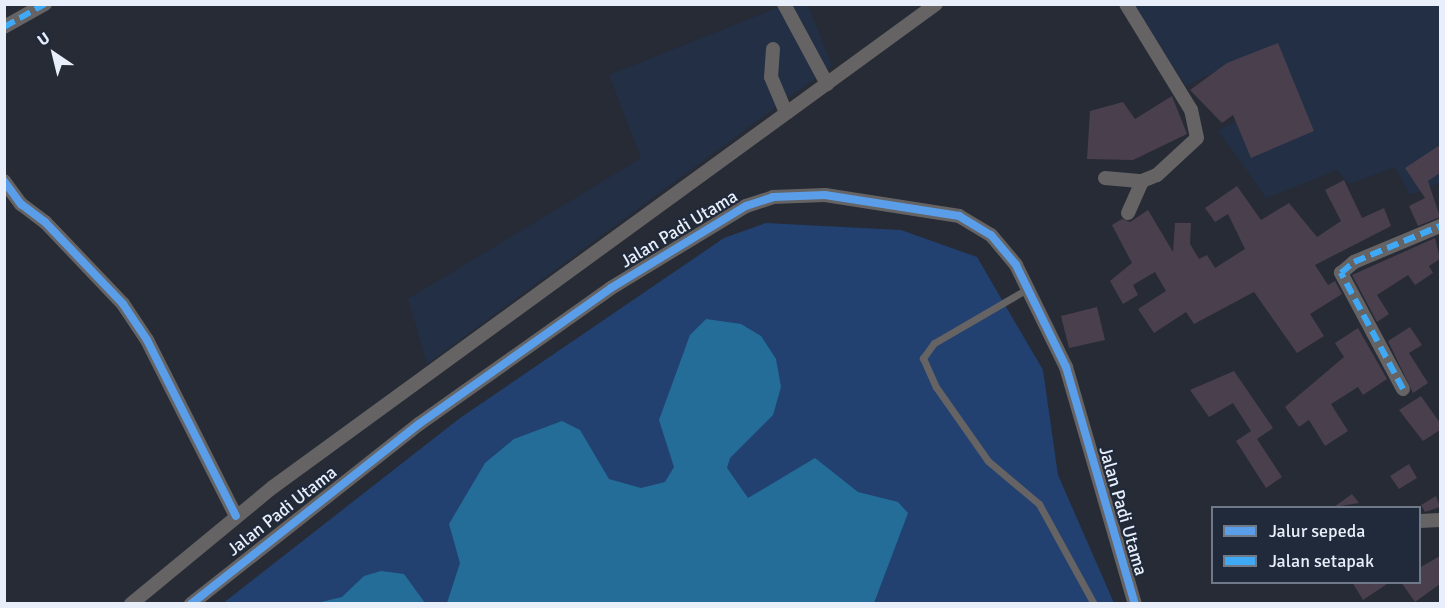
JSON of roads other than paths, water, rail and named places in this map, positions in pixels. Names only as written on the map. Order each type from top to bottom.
[{"type":"street","points":[[4,27],[45,4]]},
{"type":"street","points":[[784,4],[826,84]]},
{"type":"street","points":[[131,603],[236,516],[423,382],[936,4]]},
{"type":"street","points":[[1126,4],[1197,128],[1190,147],[1142,181],[1128,213]]},
{"type":"street","points":[[773,49],[771,77],[786,113]]},
{"type":"street","points":[[1105,178],[1142,181]]},
{"type":"street","points":[[4,181],[21,204],[45,222],[123,304],[147,340],[236,516]]},
{"type":"street","name":"Jalan Padi Utama","points":[[191,603],[487,375],[611,288],[746,206],[772,196],[825,195],[959,216],[991,235],[1029,288],[1066,367],[1135,603]]},
{"type":"street","points":[[1403,389],[1341,273],[1354,262],[1440,226]]},
{"type":"street","points":[[1421,521],[1440,520]]},
{"type":"lane","points":[[1029,288],[934,343],[923,358],[936,387],[988,461],[1039,504],[1094,603]]}]
